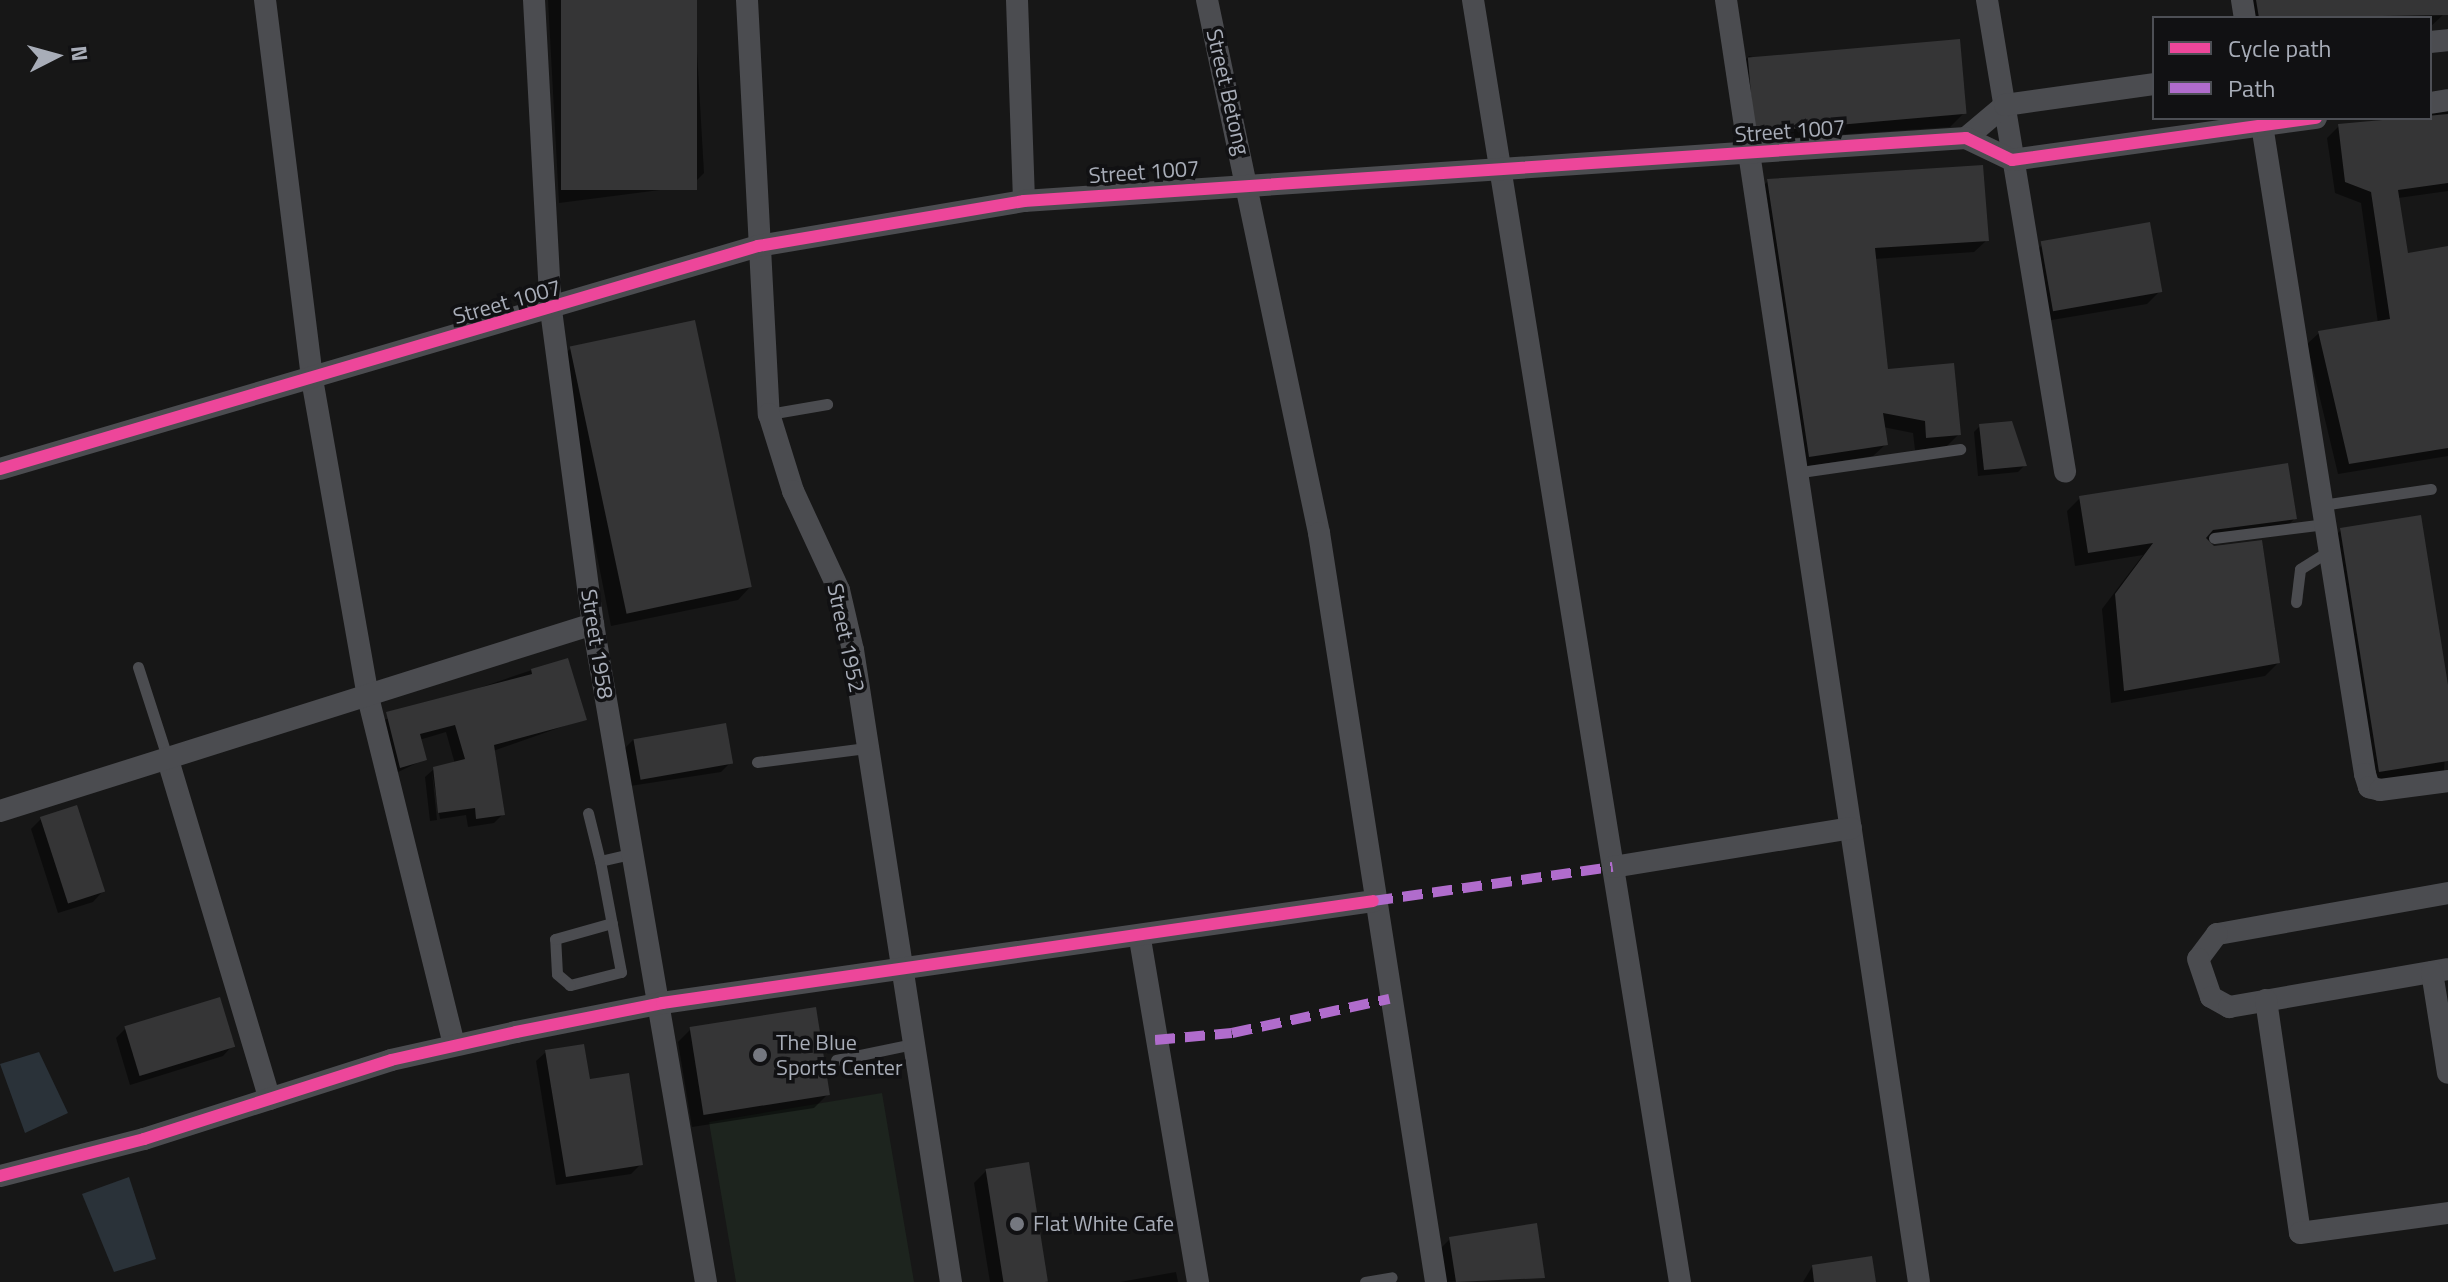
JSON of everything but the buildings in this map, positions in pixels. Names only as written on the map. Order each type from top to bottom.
[{"type":"street","points":[[265,0],[312,379],[368,697],[454,1045]]},
{"type":"street","name":"Street 1958","points":[[534,0],[551,310],[593,624],[662,1003],[706,1282]]},
{"type":"street","name":"Street 1952","points":[[747,0],[769,414],[793,491],[839,590],[951,1282]]},
{"type":"street","points":[[1017,0],[1024,201]]},
{"type":"street","name":"Street Betong","points":[[1207,0],[1250,184],[1319,533],[1373,901],[1436,1282]]},
{"type":"street","points":[[1473,0],[1680,1282]]},
{"type":"street","points":[[1726,0],[1794,473],[1919,1282]]},
{"type":"street","points":[[1987,0],[2065,472]]},
{"type":"street","points":[[1966,138],[2005,105],[2152,84]]},
{"type":"street","points":[[2012,160],[2301,120]]},
{"type":"street","points":[[2262,125],[2369,787],[2448,781]]},
{"type":"street","name":"Street 1007","points":[[0,469],[551,310],[758,246],[1024,201],[1250,184],[1501,172],[1966,138],[2012,160]]},
{"type":"street","points":[[0,811],[593,624]]},
{"type":"street","points":[[168,760],[270,1099]]},
{"type":"street","points":[[1613,867],[1851,828]]},
{"type":"street","points":[[2448,893],[2217,934],[2203,946],[2199,978],[2211,997],[2229,1007],[2440,971],[2448,1073]]},
{"type":"street","points":[[0,1176],[454,1045],[662,1003],[1140,939],[1373,901]]},
{"type":"street","points":[[1140,939],[1198,1282]]},
{"type":"street","points":[[2266,1000],[2300,1233],[2448,1213]]},
{"type":"lane","points":[[769,414],[827,404]]},
{"type":"lane","points":[[1794,473],[1960,449]]},
{"type":"lane","points":[[2214,538],[2431,489]]},
{"type":"lane","points":[[2296,602],[2300,569],[2329,551]]},
{"type":"lane","points":[[138,667],[168,760]]},
{"type":"lane","points":[[757,762],[866,748]]},
{"type":"lane","points":[[588,813],[612,923],[618,976],[570,985],[557,974],[555,939],[612,923]]},
{"type":"lane","points":[[600,861],[634,853]]},
{"type":"lane","points":[[836,1060],[913,1044]]},
{"type":"lane","points":[[1365,1282],[1392,1277]]},
{"type":"shaded area","points":[[39,1052],[68,1113],[25,1133],[0,1064]]},
{"type":"shaded area","points":[[882,1093],[914,1282],[736,1282],[709,1122]]},
{"type":"shaded area","points":[[129,1177],[156,1259],[114,1272],[82,1194]]},
{"type":"marked path","points":[[1373,901],[1613,867]]},
{"type":"marked path","points":[[1155,1040],[1232,1033],[1389,999]]},
{"type":"cycle path","points":[[0,469],[758,246],[1024,201],[1966,138],[2012,160],[2302,120]]},
{"type":"cycle path","points":[[0,1176],[144,1139],[391,1060],[516,1032],[662,1003],[1373,901]]},
{"type":"place","name":"The Blue Sports Center","points":[[760,1055]]},
{"type":"place","name":"Flat White Cafe","points":[[1017,1224]]}]
